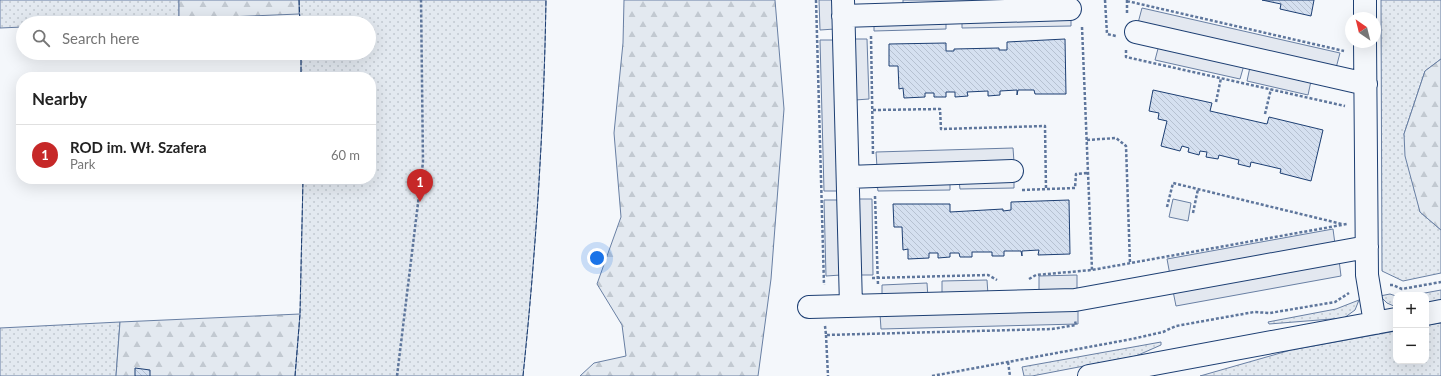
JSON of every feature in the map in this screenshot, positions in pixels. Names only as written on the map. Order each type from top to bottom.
[{"type":"street","points":[[1365,0],[1365,12]]},
{"type":"street","points":[[851,306],[843,8],[870,15],[1076,15]]},
{"type":"street","points":[[1136,32],[1366,84]]},
{"type":"street","points":[[1365,48],[1367,275],[1375,323]]},
{"type":"street","points":[[848,177],[874,176],[1015,180]]},
{"type":"street","points":[[817,307],[1075,300],[1367,247]]},
{"type":"street","points":[[1429,314],[1441,312]]},
{"type":"street","points":[[1089,376],[1393,320]]},
{"type":"path","points":[[397,376],[423,162],[421,0]]},
{"type":"path","points":[[816,0],[817,307],[826,335],[828,376]]},
{"type":"path","points":[[1105,0],[1107,34]]},
{"type":"path","points":[[1127,2],[1345,51]]},
{"type":"path","points":[[870,15],[878,278],[988,275],[1000,282]]},
{"type":"path","points":[[1076,15],[1087,140],[1092,270]]},
{"type":"path","points":[[1126,57],[1353,108]]},
{"type":"path","points":[[1216,102],[1221,78]]},
{"type":"path","points":[[1265,114],[1271,90]]},
{"type":"path","points":[[872,110],[940,109],[941,129],[1045,126],[1046,189]]},
{"type":"path","points":[[1087,140],[1116,138],[1126,146],[1130,264]]},
{"type":"path","points":[[1015,180],[1046,189],[1075,188],[1076,174],[1088,173]]},
{"type":"path","points":[[1167,207],[1173,183],[1344,224]]},
{"type":"path","points":[[1193,213],[1198,189]]},
{"type":"path","points":[[1026,281],[1036,275],[1092,270],[1130,264],[1353,222]]},
{"type":"path","points":[[932,376],[1132,339],[1163,332],[1176,326],[1254,312],[1270,314],[1335,302],[1348,293],[1369,289],[1393,285],[1402,289],[1441,282]]},
{"type":"path","points":[[826,335],[1052,329],[1076,325],[1075,300]]},
{"type":"path","points":[[1008,362],[1010,376]]},
{"type":"green space","points":[[0,0],[179,0],[179,16],[16,16],[16,27],[0,28]]},
{"type":"green space","points":[[179,0],[299,0],[299,14],[179,16]]},
{"type":"green space","points":[[299,0],[546,0],[539,188],[523,376],[295,376],[300,314],[303,184],[376,184],[376,72],[301,72],[301,60],[376,60],[376,16],[300,16]]},
{"type":"green space","points":[[624,0],[775,0],[784,109],[771,279],[758,376],[580,376],[594,363],[626,356],[622,325],[597,284],[621,217],[614,133],[623,43]]},
{"type":"green space","points":[[1381,0],[1441,0],[1441,59],[1425,71],[1404,134],[1420,212],[1441,230],[1441,273],[1403,281],[1382,271]]},
{"type":"green space","points":[[1441,59],[1441,230],[1420,212],[1405,156],[1404,134],[1425,71]]},
{"type":"green space","points":[[1173,199],[1191,203],[1188,221],[1169,217]]},
{"type":"green space","points":[[1441,290],[1441,301],[1429,303],[1429,292]]},
{"type":"green space","points":[[1390,294],[1393,295],[1393,306],[1387,303],[1380,296]]},
{"type":"green space","points":[[1359,300],[1355,310],[1344,318],[1269,324],[1268,322],[1336,309]]},
{"type":"green space","points":[[300,314],[295,376],[116,376],[120,322]]},
{"type":"green space","points":[[120,322],[116,376],[0,376],[0,328]]},
{"type":"green space","points":[[1441,323],[1441,376],[1200,376],[1291,350],[1393,332],[1393,364],[1429,364],[1429,325]]},
{"type":"green space","points":[[1161,342],[1161,345],[1136,356],[1032,376],[1024,376],[1022,367]]},
{"type":"shaded area","points":[[819,0],[834,0],[835,29],[820,30]]},
{"type":"shaded area","points":[[903,0],[1070,0],[903,6]]},
{"type":"shaded area","points":[[1142,8],[1340,53],[1336,68],[1138,23]]},
{"type":"shaded area","points":[[1071,18],[1071,26],[962,28],[962,21]]},
{"type":"shaded area","points":[[946,21],[946,29],[874,31],[874,23]]},
{"type":"shaded area","points":[[852,39],[867,39],[869,99],[855,100]]},
{"type":"shaded area","points":[[820,40],[835,40],[839,191],[824,191]]},
{"type":"shaded area","points":[[1159,45],[1244,65],[1240,79],[1155,60]]},
{"type":"shaded area","points":[[1250,67],[1311,81],[1308,95],[1247,81]]},
{"type":"shaded area","points":[[1013,148],[1014,162],[877,167],[876,152]]},
{"type":"shaded area","points":[[1014,180],[1014,188],[960,189],[959,181]]},
{"type":"shaded area","points":[[950,182],[950,190],[878,191],[877,184]]},
{"type":"shaded area","points":[[856,199],[872,199],[873,275],[858,275]]},
{"type":"shaded area","points":[[824,200],[839,200],[841,275],[826,276]]},
{"type":"shaded area","points":[[1333,229],[1335,244],[1170,275],[1167,259]]},
{"type":"shaded area","points":[[1339,260],[1341,276],[1176,306],[1173,291]]},
{"type":"shaded area","points":[[1077,275],[1077,291],[1039,291],[1039,276]]},
{"type":"shaded area","points":[[987,280],[988,295],[942,296],[942,281]]},
{"type":"shaded area","points":[[927,283],[928,298],[882,300],[882,285]]},
{"type":"shaded area","points":[[1078,309],[1078,324],[881,329],[880,314]]},
{"type":"building","points":[[1262,0],[1314,0],[1311,16],[1280,9],[1281,4]]},
{"type":"building","points":[[1065,39],[1066,94],[1035,94],[1034,90],[1018,90],[1017,95],[1017,90],[1000,91],[1000,95],[988,96],[988,91],[967,92],[968,96],[955,97],[955,92],[946,92],[946,97],[934,97],[934,93],[925,93],[925,97],[904,98],[903,88],[899,89],[898,66],[889,66],[889,44],[946,43],[946,51],[954,51],[954,49],[999,48],[999,50],[1007,50],[1007,42]]},
{"type":"building","points":[[1153,90],[1212,103],[1210,111],[1267,124],[1269,117],[1323,130],[1311,181],[1280,173],[1281,169],[1251,162],[1250,167],[1238,164],[1239,160],[1219,155],[1218,159],[1206,157],[1207,152],[1200,151],[1199,155],[1188,152],[1189,148],[1182,146],[1180,151],[1161,146],[1167,121],[1158,119],[1159,113],[1149,111]]},
{"type":"building","points":[[1069,200],[1070,254],[1038,255],[1039,250],[1022,251],[1022,256],[1021,251],[1004,251],[1004,256],[992,256],[992,252],[972,252],[972,257],[960,257],[959,253],[950,253],[950,257],[938,258],[938,253],[929,253],[929,258],[908,259],[908,249],[903,250],[902,227],[894,227],[893,204],[950,204],[950,212],[1003,209],[1003,211],[1011,210],[1011,202]]},
{"type":"building","points":[[135,368],[150,370],[150,376],[135,376]]},
{"type":"fence","points":[[299,0],[300,16]]},
{"type":"fence","points":[[523,376],[539,188],[546,0]]},
{"type":"fence","points":[[301,60],[301,72]]},
{"type":"fence","points":[[295,376],[300,314],[303,184]]},
{"type":"place","name":"ROD im. Wł. Szafera","points":[[420,202]]}]
